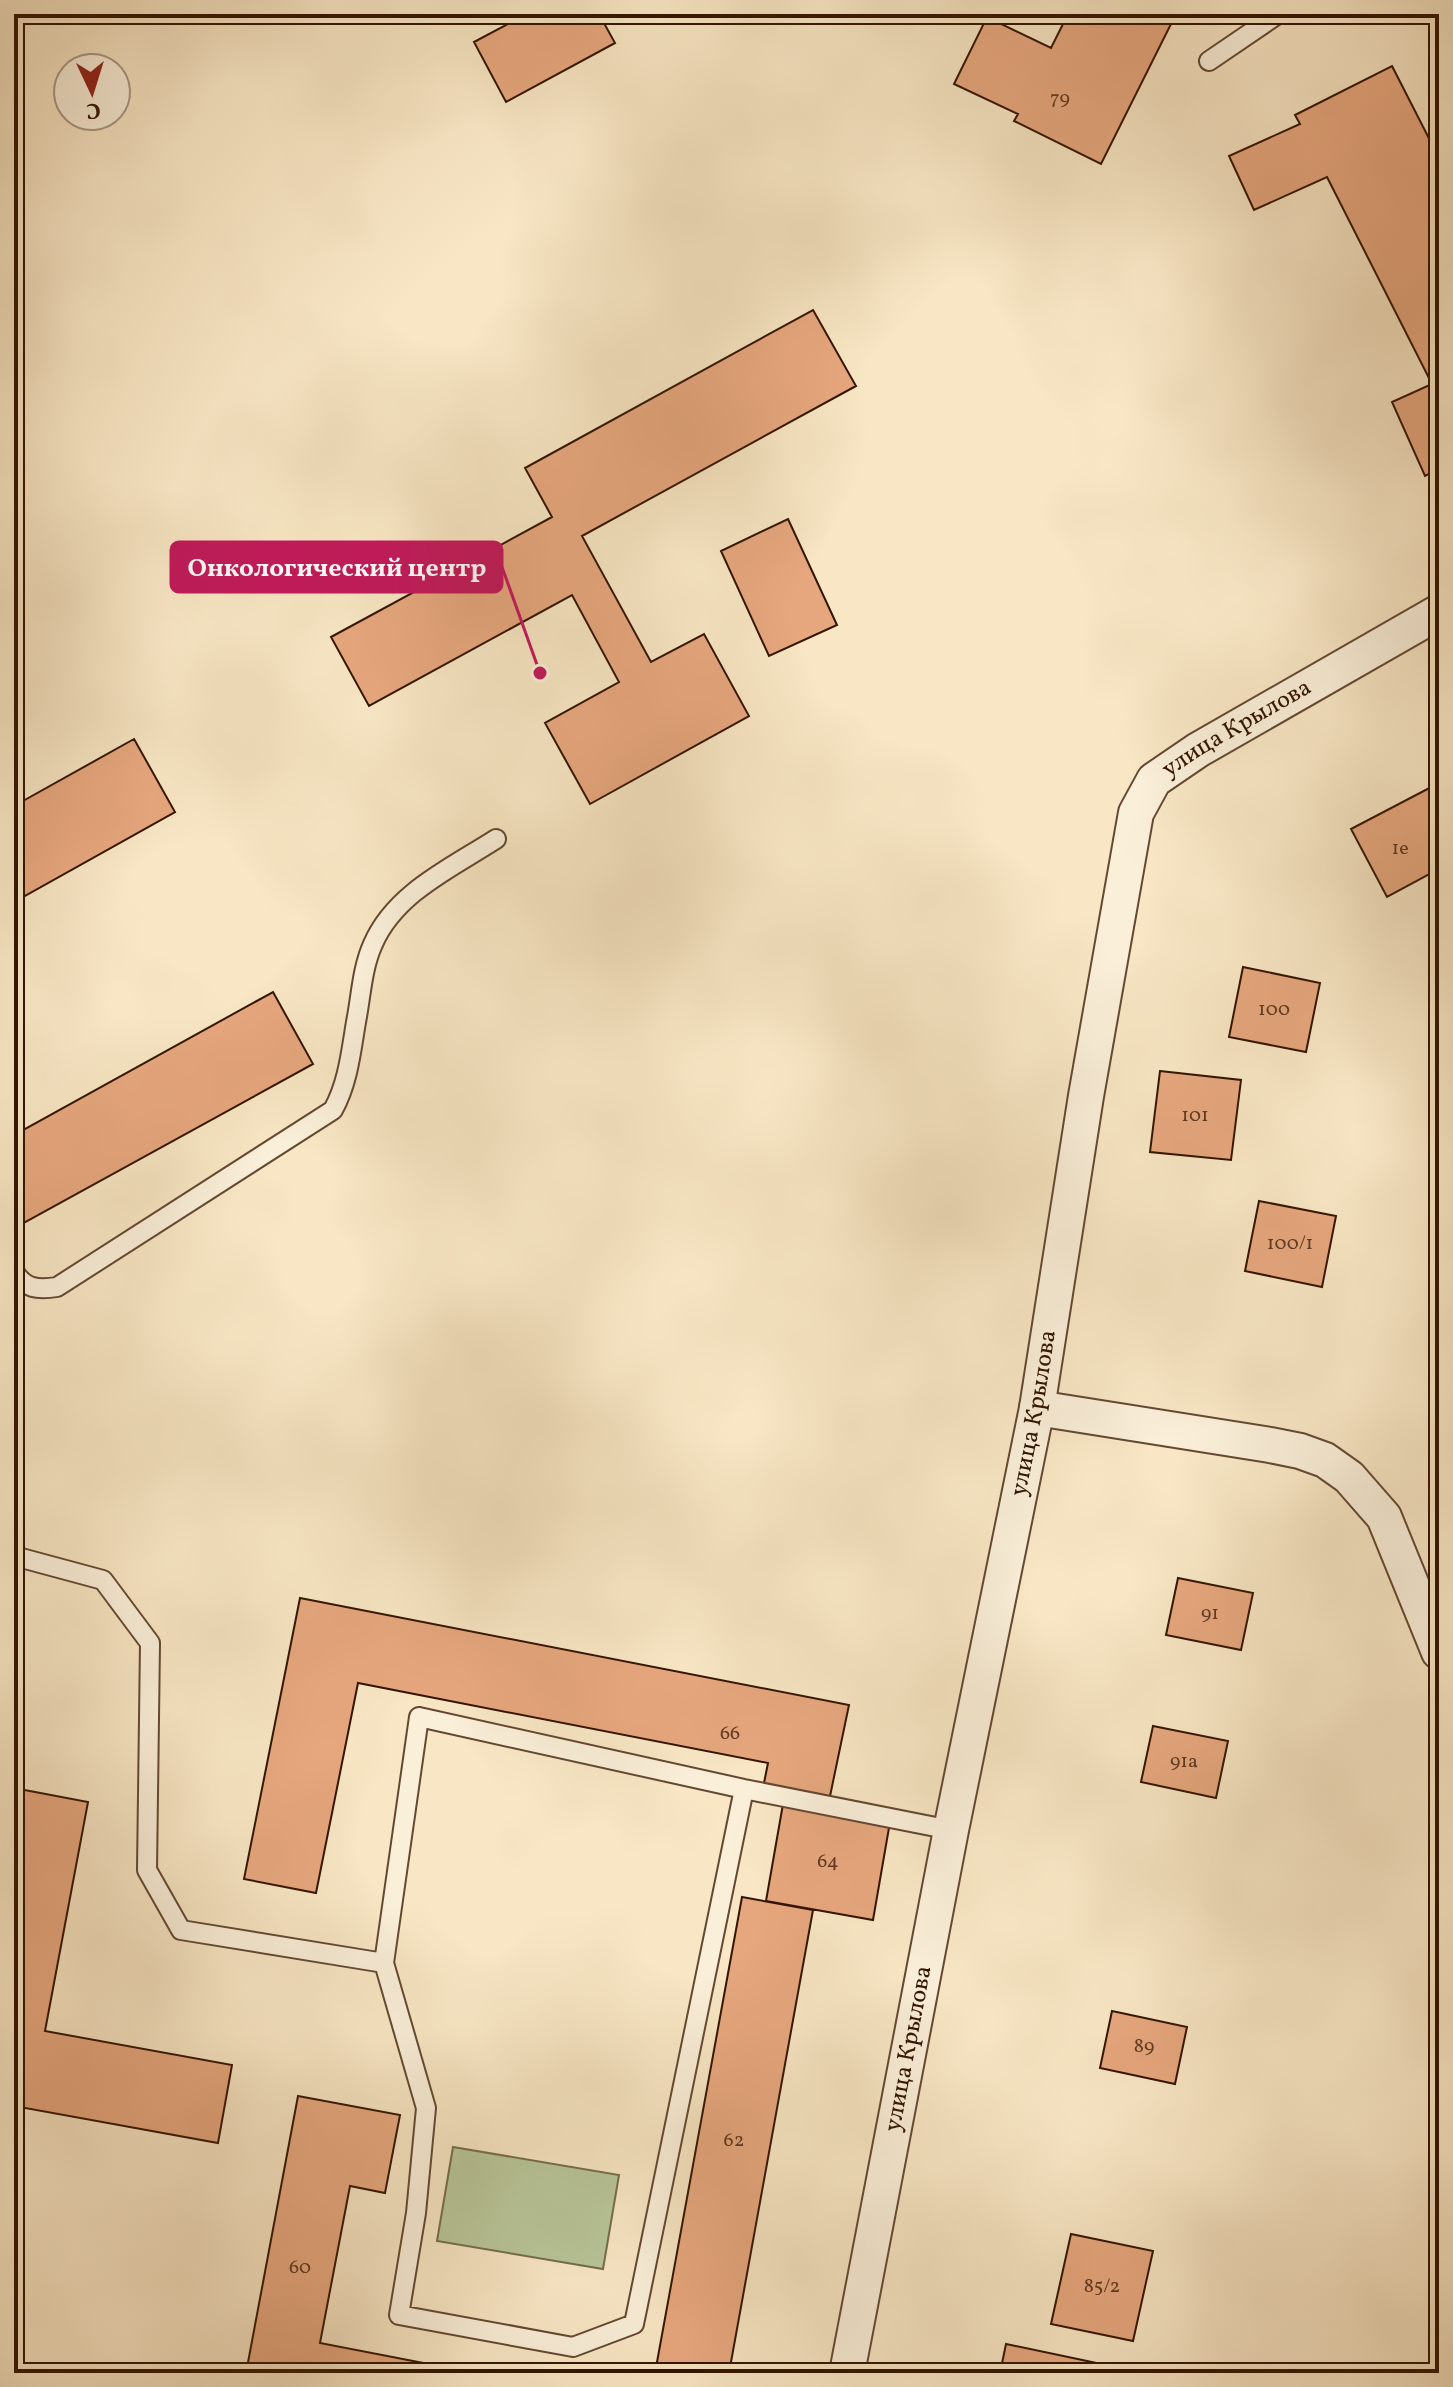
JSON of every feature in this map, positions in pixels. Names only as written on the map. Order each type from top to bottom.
[{"type":"street","name":"улица Крылова","points":[[847,2373],[951,1830],[1037,1408],[1086,1096],[1136,813],[1154,780],[1198,750],[1439,612]]},
{"type":"street","points":[[1037,1408],[1270,1445],[1325,1460],[1349,1477],[1384,1517],[1439,1652]]},
{"type":"lane","points":[[1209,61],[1278,14]]},
{"type":"lane","points":[[14,1271],[19,1280],[38,1290],[57,1287],[333,1110],[342,1094],[366,965],[373,944],[394,909],[428,882],[496,839]]},
{"type":"lane","points":[[14,1556],[103,1580],[150,1643],[147,1870],[181,1930],[384,1963]]},
{"type":"lane","points":[[744,1789],[634,2324],[573,2347],[399,2315],[416,2213],[426,2108],[384,1963],[419,1717],[744,1789],[951,1830]]},
{"type":"path","points":[[14,30],[26,14]]},
{"type":"green space","points":[[453,2147],[619,2175],[603,2269],[437,2241]]},
{"type":"building","points":[[527,14],[599,14],[615,43],[506,102],[474,42]]},
{"type":"building","points":[[1068,14],[1176,14],[1101,164],[1014,121],[1018,114],[954,84],[987,17],[1051,48]]},
{"type":"building","points":[[1392,66],[1439,158],[1439,469],[1425,476],[1392,402],[1432,384],[1327,177],[1254,210],[1229,156],[1300,124],[1295,115]]},
{"type":"building","points":[[813,310],[856,386],[582,536],[651,662],[704,634],[749,716],[590,804],[545,723],[619,682],[572,595],[369,706],[331,637],[552,517],[525,468]]},
{"type":"building","points":[[788,519],[837,625],[769,656],[721,551]]},
{"type":"building","points":[[134,739],[175,812],[14,902],[14,806]]},
{"type":"building","points":[[1439,783],[1439,869],[1387,897],[1351,829]]},
{"type":"building","points":[[1243,967],[1320,983],[1306,1052],[1229,1037]]},
{"type":"building","points":[[273,992],[313,1064],[22,1224],[14,1209],[14,1135]]},
{"type":"building","points":[[1160,1071],[1241,1080],[1231,1160],[1150,1152]]},
{"type":"building","points":[[1259,1201],[1336,1216],[1322,1287],[1245,1271]]},
{"type":"building","points":[[1178,1578],[1253,1593],[1241,1650],[1166,1635]]},
{"type":"building","points":[[300,1598],[849,1705],[829,1801],[763,1788],[768,1763],[358,1683],[316,1893],[244,1879]]},
{"type":"building","points":[[1153,1726],[1228,1741],[1216,1798],[1141,1782]]},
{"type":"building","points":[[14,1788],[88,1802],[45,2031],[232,2065],[218,2143],[14,2106]]},
{"type":"building","points":[[783,1804],[890,1822],[873,1920],[766,1901]]},
{"type":"building","points":[[742,1897],[813,1910],[729,2373],[655,2373]]},
{"type":"building","points":[[1112,2011],[1187,2027],[1175,2084],[1100,2068]]},
{"type":"building","points":[[298,2096],[400,2115],[385,2193],[350,2186],[320,2343],[475,2373],[246,2373]]},
{"type":"building","points":[[1071,2234],[1153,2251],[1133,2341],[1051,2324]]},
{"type":"building","points":[[1006,2344],[1144,2373],[1000,2373]]},
{"type":"building","points":[[585,2364],[631,2373],[583,2373]]},
{"type":"place","name":"Онкологический центр","points":[[540,673]]}]
